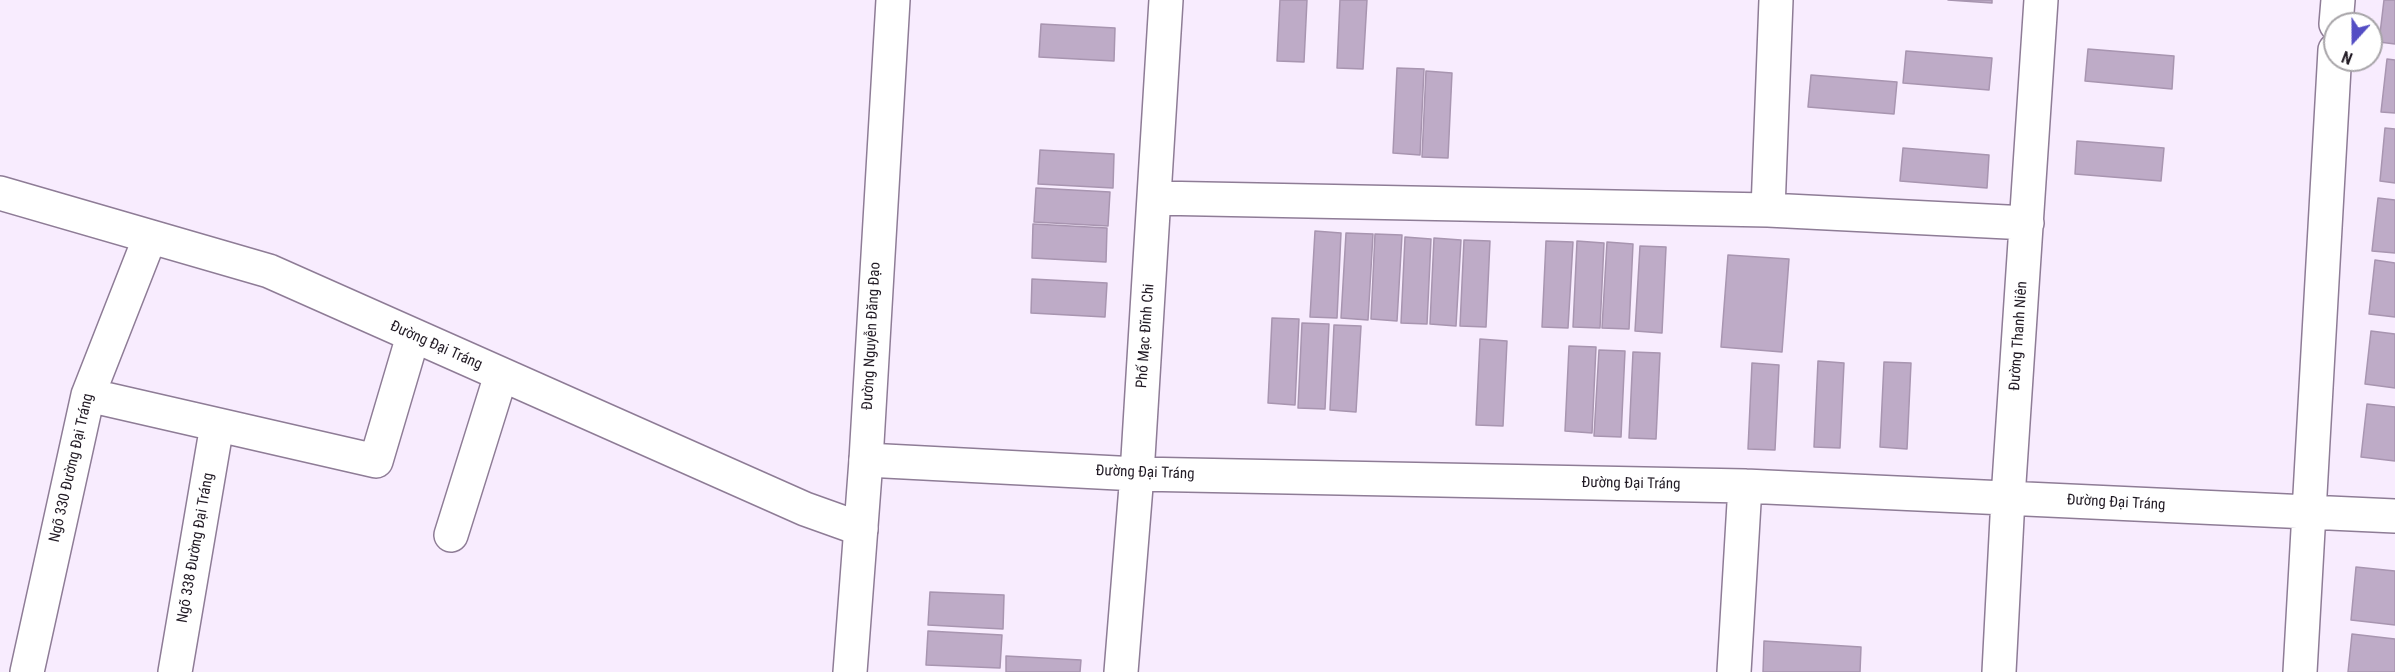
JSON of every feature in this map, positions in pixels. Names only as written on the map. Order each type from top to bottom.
[{"type":"street","name":"Đường Nguyễn Đăng Đạo","points":[[850,672],[866,460],[893,0]]},
{"type":"street","name":"Phố Mạc Đĩnh Chi","points":[[1121,672],[1137,474],[1166,0]]},
{"type":"street","points":[[1767,210],[1776,0]]},
{"type":"street","name":"Đường Thanh Niên","points":[[1998,672],[2041,0]]},
{"type":"street","points":[[2300,672],[2334,72]]},
{"type":"street","name":"Đường Đại Tráng","points":[[0,194],[269,271],[805,509],[861,529]]},
{"type":"street","points":[[1155,198],[1767,210],[2027,223]]},
{"type":"street","name":"Ngõ 330 Đường Đại Tráng","points":[[27,672],[88,395],[150,237]]},
{"type":"street","points":[[88,395],[376,461],[413,336]]},
{"type":"street","points":[[451,535],[501,375]]},
{"type":"street","name":"Ngõ 338 Đường Đại Tráng","points":[[175,672],[217,425]]},
{"type":"street","name":"Đường Đại Tráng","points":[[866,460],[1137,474],[1745,486],[2395,516]]},
{"type":"street","points":[[1734,672],[1745,486]]},
{"type":"building","points":[[1280,0],[1307,0],[1304,62],[1277,61]]},
{"type":"building","points":[[1340,0],[1367,0],[1363,69],[1337,68]]},
{"type":"building","points":[[1948,0],[1992,0],[1992,3]]},
{"type":"building","points":[[2384,0],[2395,0],[2395,44],[2383,42]]},
{"type":"building","points":[[1041,24],[1115,28],[1114,61],[1039,57]]},
{"type":"building","points":[[2088,49],[2174,56],[2172,89],[2085,81]]},
{"type":"building","points":[[1906,51],[1992,58],[1989,90],[1903,83]]},
{"type":"building","points":[[2387,59],[2395,60],[2395,113],[2381,112]]},
{"type":"building","points":[[1397,68],[1424,69],[1420,155],[1393,153]]},
{"type":"building","points":[[1426,71],[1452,73],[1448,158],[1422,157]]},
{"type":"building","points":[[1811,75],[1897,82],[1894,114],[1808,107]]},
{"type":"building","points":[[2385,128],[2395,129],[2395,183],[2380,181]]},
{"type":"building","points":[[2077,141],[2164,148],[2161,181],[2075,174]]},
{"type":"building","points":[[1903,148],[1989,155],[1987,188],[1900,181]]},
{"type":"building","points":[[1040,150],[1114,154],[1113,188],[1038,184]]},
{"type":"building","points":[[1036,188],[1110,192],[1108,226],[1034,222]]},
{"type":"building","points":[[2378,198],[2395,200],[2395,253],[2372,251]]},
{"type":"building","points":[[1033,224],[1107,228],[1106,262],[1032,258]]},
{"type":"building","points":[[1315,231],[1341,233],[1337,318],[1310,317]]},
{"type":"building","points":[[1346,233],[1373,234],[1368,320],[1341,318]]},
{"type":"building","points":[[1375,234],[1402,235],[1397,321],[1371,319]]},
{"type":"building","points":[[1405,237],[1431,239],[1427,324],[1401,323]]},
{"type":"building","points":[[1434,238],[1461,240],[1456,326],[1430,324]]},
{"type":"building","points":[[1464,240],[1490,241],[1486,327],[1460,326]]},
{"type":"building","points":[[1546,241],[1573,242],[1568,328],[1542,327]]},
{"type":"building","points":[[1577,241],[1604,243],[1600,328],[1573,327]]},
{"type":"building","points":[[1607,242],[1633,244],[1629,329],[1602,328]]},
{"type":"building","points":[[1640,246],[1666,247],[1662,333],[1635,331]]},
{"type":"building","points":[[1728,255],[1789,259],[1782,352],[1721,347]]},
{"type":"building","points":[[2375,260],[2395,263],[2395,317],[2369,314]]},
{"type":"building","points":[[1032,279],[1107,283],[1105,317],[1031,313]]},
{"type":"building","points":[[1272,318],[1299,319],[1295,405],[1268,403]]},
{"type":"building","points":[[1302,323],[1329,324],[1325,409],[1298,408]]},
{"type":"building","points":[[1334,325],[1361,326],[1356,412],[1330,410]]},
{"type":"building","points":[[2371,331],[2395,334],[2395,388],[2365,384]]},
{"type":"building","points":[[1480,339],[1507,341],[1503,426],[1476,425]]},
{"type":"building","points":[[1569,346],[1596,347],[1592,433],[1565,431]]},
{"type":"building","points":[[1599,350],[1625,351],[1621,437],[1594,436]]},
{"type":"building","points":[[1633,352],[1660,353],[1656,439],[1629,438]]},
{"type":"building","points":[[1818,361],[1844,363],[1840,448],[1814,447]]},
{"type":"building","points":[[1884,362],[1911,363],[1907,449],[1880,447]]},
{"type":"building","points":[[1752,363],[1779,365],[1775,450],[1748,449]]},
{"type":"building","points":[[2367,404],[2395,407],[2395,461],[2361,457]]},
{"type":"building","points":[[2356,567],[2395,571],[2395,625],[2351,620]]},
{"type":"building","points":[[930,592],[1004,595],[1003,629],[928,625]]},
{"type":"building","points":[[928,631],[1002,635],[1000,668],[926,665]]},
{"type":"building","points":[[2352,634],[2395,639],[2395,672],[2348,672]]},
{"type":"building","points":[[1764,641],[1861,647],[1860,672],[1763,672]]},
{"type":"building","points":[[1006,656],[1081,660],[1080,672],[1006,672]]}]
